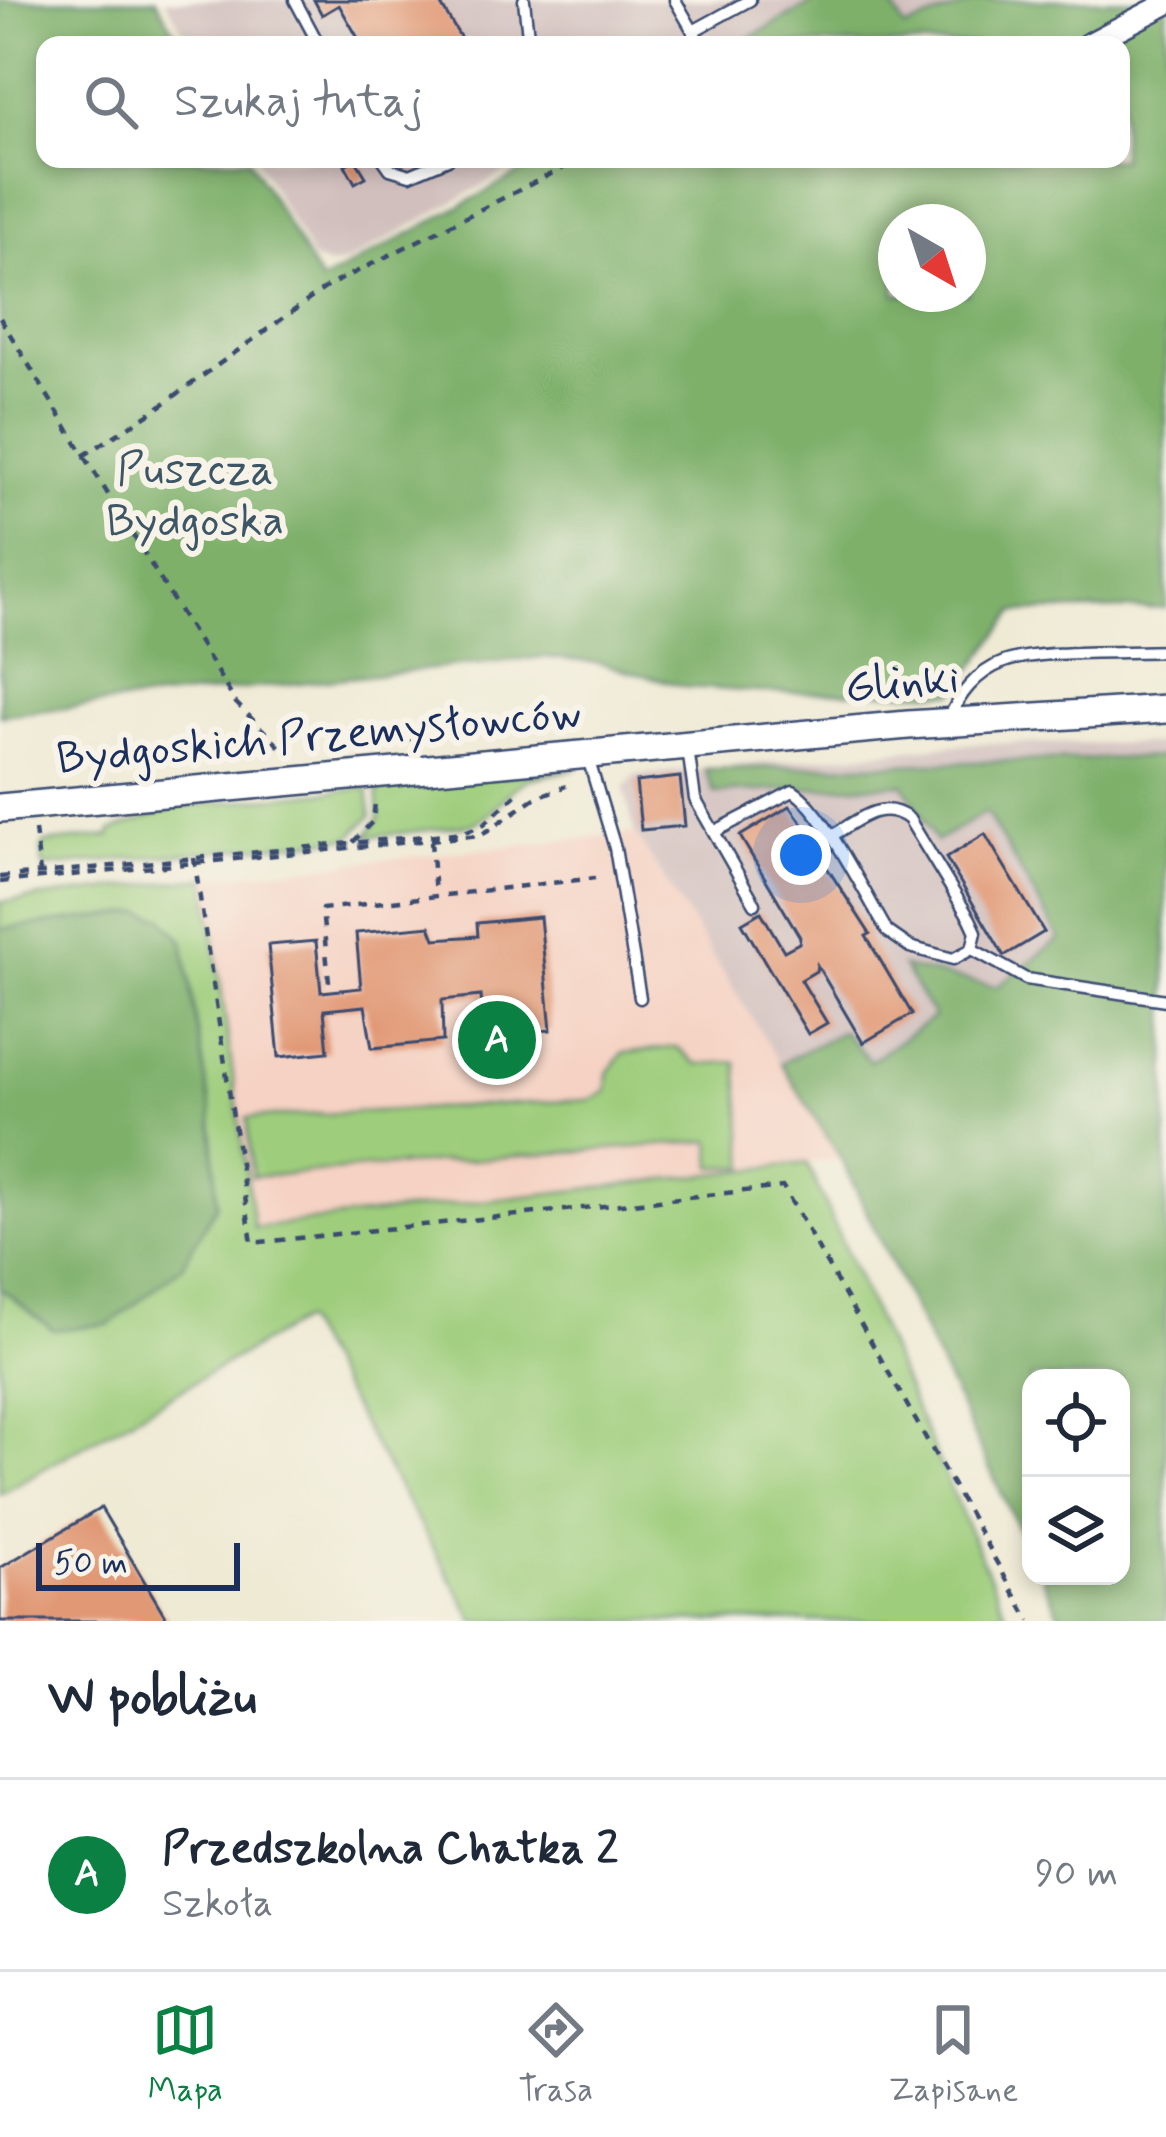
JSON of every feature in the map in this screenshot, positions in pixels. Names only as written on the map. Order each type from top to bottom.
[{"type":"street","points":[[1104,36],[1166,4]]},
{"type":"street","name":"Glinki","points":[[646,749],[946,722],[1166,709]]},
{"type":"street","name":"Bydgoskich Przemysłowców","points":[[0,808],[590,765],[646,749]]},
{"type":"lane","points":[[295,0],[314,36]]},
{"type":"lane","points":[[524,0],[528,36]]},
{"type":"lane","points":[[675,0],[696,36]]},
{"type":"lane","points":[[693,31],[749,0]]},
{"type":"lane","points":[[389,168],[410,175],[427,168]]},
{"type":"lane","points":[[946,722],[960,694],[1006,661],[1166,651]]},
{"type":"lane","points":[[688,746],[695,800],[755,904]]},
{"type":"lane","points":[[590,765],[615,848],[640,998]]},
{"type":"lane","points":[[714,832],[793,791],[809,803],[895,939],[952,958],[972,949]]},
{"type":"lane","points":[[830,837],[874,811],[898,810],[909,819],[970,919],[976,932],[972,949]]},
{"type":"lane","points":[[972,949],[1026,979],[1166,1000]]},
{"type":"path","points":[[83,456],[328,286],[563,168]]},
{"type":"path","points":[[0,318],[236,703],[284,753],[306,754]]},
{"type":"path","points":[[195,861],[481,835],[590,765]]},
{"type":"path","points":[[0,879],[465,832],[484,824],[526,786]]},
{"type":"path","points":[[35,830],[40,876]]},
{"type":"path","points":[[431,841],[435,897]]},
{"type":"path","points":[[195,861],[252,1243],[783,1186],[1030,1621]]},
{"type":"path","points":[[329,982],[322,909],[595,878]]},
{"type":"shaded area","points":[[165,0],[818,0],[753,36],[186,36]]},
{"type":"shaded area","points":[[889,0],[1121,0],[1054,36],[908,36]]},
{"type":"shaded area","points":[[261,168],[514,168],[345,263],[330,266],[313,260]]},
{"type":"shaded area","points":[[975,743],[1166,744],[1166,1621],[1063,1621],[1045,1585],[1130,1585],[1130,1369],[1022,1369],[1022,1536],[841,1159],[635,833],[624,789],[636,775]]},
{"type":"shaded area","points":[[635,833],[841,1159],[253,1229],[206,878]]},
{"type":"green space","name":"Puszcza Bydgoska","points":[[0,0],[156,0],[177,36],[36,36],[36,168],[254,168],[321,282],[530,168],[1130,168],[1130,36],[753,36],[818,0],[889,0],[905,28],[982,0],[1166,0],[1166,608],[1015,612],[954,693],[687,687],[600,663],[544,657],[0,715]]},
{"type":"green space","points":[[1166,757],[1166,1621],[1063,1621],[1045,1585],[1130,1585],[1130,1369],[1022,1369],[1022,1536],[841,1159],[781,1063],[843,1031],[870,1061],[934,1017],[903,967],[997,987],[1060,939],[986,812],[936,842],[904,784],[714,793],[705,769]]},
{"type":"green space","points":[[577,769],[529,779],[471,825],[366,837],[379,818],[377,787]]},
{"type":"green space","points":[[368,788],[371,816],[349,838],[43,867],[45,843],[110,836],[111,831],[175,807]]},
{"type":"green space","points":[[206,878],[254,1228],[807,1163],[1009,1621],[475,1621],[302,1320],[0,1494],[0,902]]},
{"type":"green space","points":[[142,912],[163,918],[183,941],[212,1117],[217,1204],[181,1267],[110,1324],[53,1330],[0,1288],[0,929]]},
{"type":"green space","points":[[677,1047],[697,1064],[737,1062],[746,1167],[713,1167],[711,1141],[252,1177],[247,1118],[589,1100],[607,1092],[608,1073],[623,1053]]},
{"type":"building","points":[[314,0],[438,0],[460,36],[357,36],[339,5],[322,15]]},
{"type":"building","points":[[347,168],[360,168],[366,177],[355,183]]},
{"type":"building","points":[[680,777],[685,826],[641,830],[636,782]]},
{"type":"building","points":[[790,806],[819,847],[817,852],[870,934],[866,936],[912,1014],[863,1043],[817,965],[816,971],[801,980],[827,1023],[808,1034],[742,923],[761,912],[784,951],[799,943],[800,937],[740,836]]},
{"type":"building","points":[[985,834],[1044,932],[1004,956],[946,858]]},
{"type":"building","points":[[540,917],[551,1030],[485,1036],[481,996],[442,1000],[443,1041],[372,1048],[365,1006],[324,1010],[328,1052],[279,1057],[268,945],[316,941],[321,992],[361,988],[356,933],[430,926],[435,939],[478,936],[477,923]]},
{"type":"building","points":[[101,1508],[168,1621],[0,1621],[0,1568]]},
{"type":"place","name":"Przedszkolna Chatka 2","points":[[497,1040]]}]
